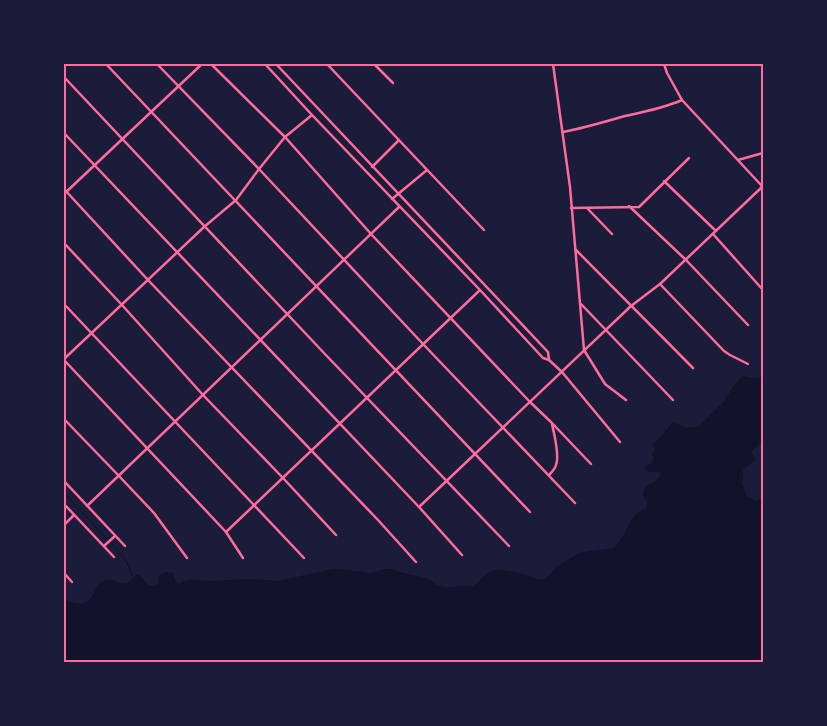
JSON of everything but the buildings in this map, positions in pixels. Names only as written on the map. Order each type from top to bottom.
[{"type":"street","points":[[106,64],[530,512]]},
{"type":"street","points":[[157,64],[259,169],[575,504]]},
{"type":"street","points":[[202,64],[64,192],[416,562]]},
{"type":"street","points":[[212,64],[285,136],[371,234],[591,464]]},
{"type":"street","points":[[265,64],[543,358],[549,360],[562,372],[620,442]]},
{"type":"street","points":[[276,64],[548,352],[549,360]]},
{"type":"street","points":[[280,68],[284,64]]},
{"type":"street","points":[[327,64],[484,230]]},
{"type":"street","points":[[374,64],[392,83]]},
{"type":"street","points":[[553,64],[563,132],[584,350],[605,384],[626,400]]},
{"type":"street","points":[[419,507],[605,330],[631,306],[660,284],[762,187],[682,100],[669,78],[664,64]]},
{"type":"street","points":[[64,77],[312,341],[509,546]]},
{"type":"street","points":[[563,132],[664,107],[682,100]]},
{"type":"street","points":[[243,558],[226,532],[64,360],[204,227],[236,200],[285,136],[312,115]]},
{"type":"street","points":[[64,133],[419,507],[462,555]]},
{"type":"street","points":[[372,167],[399,140]]},
{"type":"street","points":[[738,160],[763,153]]},
{"type":"street","points":[[571,208],[639,207],[688,158]]},
{"type":"street","points":[[392,199],[427,170]]},
{"type":"street","points":[[664,182],[716,231]]},
{"type":"street","points":[[630,206],[686,260],[748,325]]},
{"type":"street","points":[[87,506],[399,207]]},
{"type":"street","points":[[587,208],[612,234]]},
{"type":"street","points":[[712,234],[763,290]]},
{"type":"street","points":[[64,242],[203,395],[336,535]]},
{"type":"street","points":[[575,249],[693,368]]},
{"type":"street","points":[[660,284],[724,351],[748,364]]},
{"type":"street","points":[[226,532],[480,290]]},
{"type":"street","points":[[580,303],[672,400]]},
{"type":"street","points":[[64,304],[304,558]]},
{"type":"street","points":[[64,419],[157,517],[187,558]]},
{"type":"street","points":[[549,476],[556,466],[557,460],[551,422]]},
{"type":"street","points":[[64,481],[125,546]]},
{"type":"street","points":[[64,504],[105,545],[114,557]]},
{"type":"street","points":[[64,525],[74,515]]},
{"type":"street","points":[[105,545],[115,536]]},
{"type":"street","points":[[64,573],[72,582]]},
{"type":"shaded area","points":[[763,375],[763,442],[751,452],[756,459],[743,470],[742,484],[747,496],[755,501],[763,499],[763,662],[64,662],[64,600],[76,603],[89,601],[100,583],[106,580],[126,584],[136,575],[140,575],[148,585],[155,586],[158,584],[158,578],[161,574],[167,572],[172,573],[178,584],[187,580],[250,579],[278,581],[336,569],[371,573],[392,569],[423,577],[445,587],[473,586],[494,570],[523,574],[536,579],[546,579],[557,566],[577,554],[614,548],[619,542],[633,517],[647,506],[643,492],[658,479],[661,473],[649,472],[644,469],[651,464],[654,458],[652,454],[655,451],[652,445],[672,423],[674,422],[687,428],[698,427],[724,401],[740,378],[744,376],[758,379]]},
{"type":"waterway","points":[[64,493],[120,553],[133,577]]}]
